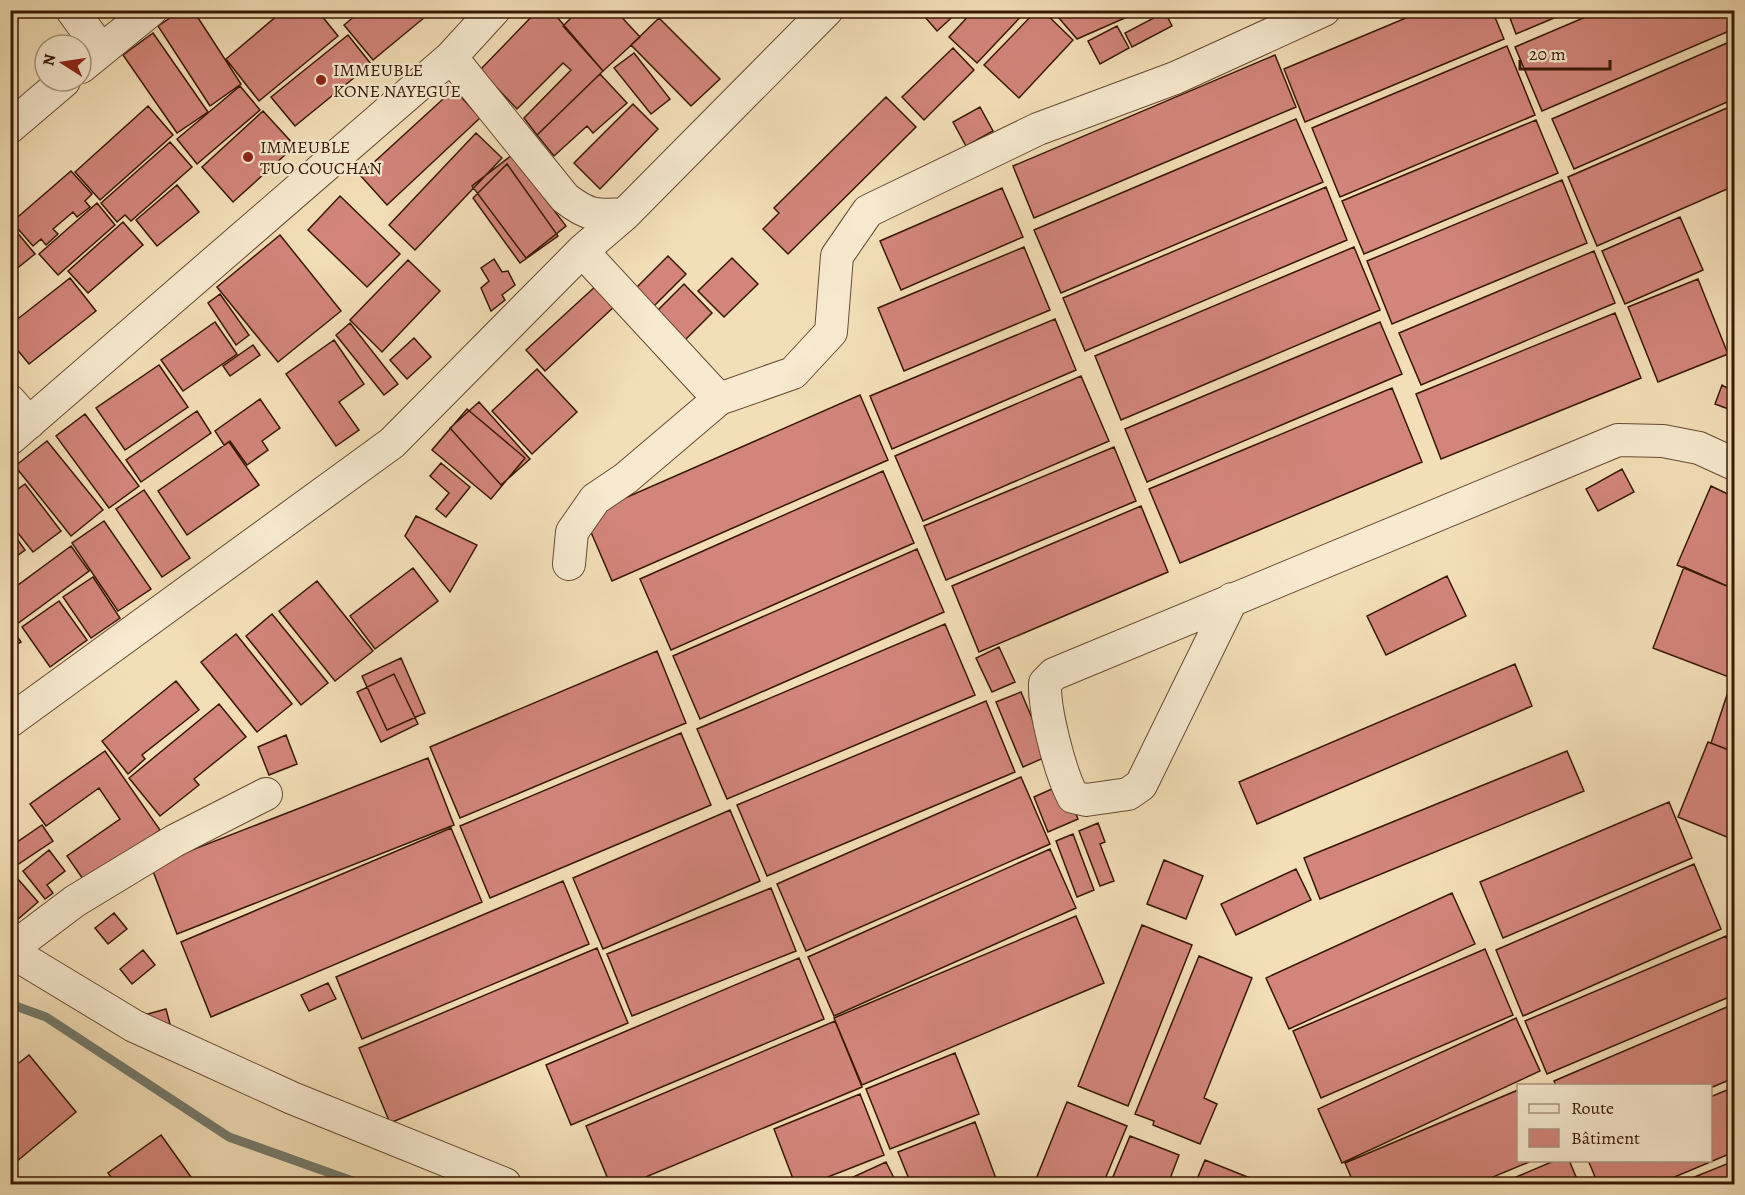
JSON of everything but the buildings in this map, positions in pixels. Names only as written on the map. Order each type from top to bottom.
[{"type":"street","points":[[72,10],[81,33]]},
{"type":"street","points":[[93,56],[151,10]]},
{"type":"street","points":[[17,421],[451,57],[494,10]]},
{"type":"street","points":[[10,721],[392,443],[582,251],[625,214],[827,10]]},
{"type":"street","points":[[569,564],[572,532],[595,499],[626,478],[719,399],[793,373],[831,332],[837,256],[868,211],[1038,129],[1175,78],[1324,10]]},
{"type":"street","points":[[451,57],[565,198],[582,211],[597,216],[625,214]]},
{"type":"street","points":[[10,127],[50,93]]},
{"type":"street","points":[[582,251],[719,399]]},
{"type":"street","points":[[1232,599],[1141,785],[1128,794],[1086,800],[1073,797],[1065,782],[1044,698],[1045,683],[1054,674],[1232,599],[1618,440],[1663,441],[1699,448],[1734,464]]},
{"type":"street","points":[[266,794],[174,841],[75,901],[10,950],[134,1026],[292,1098],[505,1185]]},
{"type":"waterway","points":[[10,1004],[46,1017],[229,1137],[361,1184]]},
{"type":"place","name":"IMMEUBLE KONE NAYEGUE","points":[[321,80]]},
{"type":"place","name":"IMMEUBLE TUO COUCHAN","points":[[248,157]]}]
